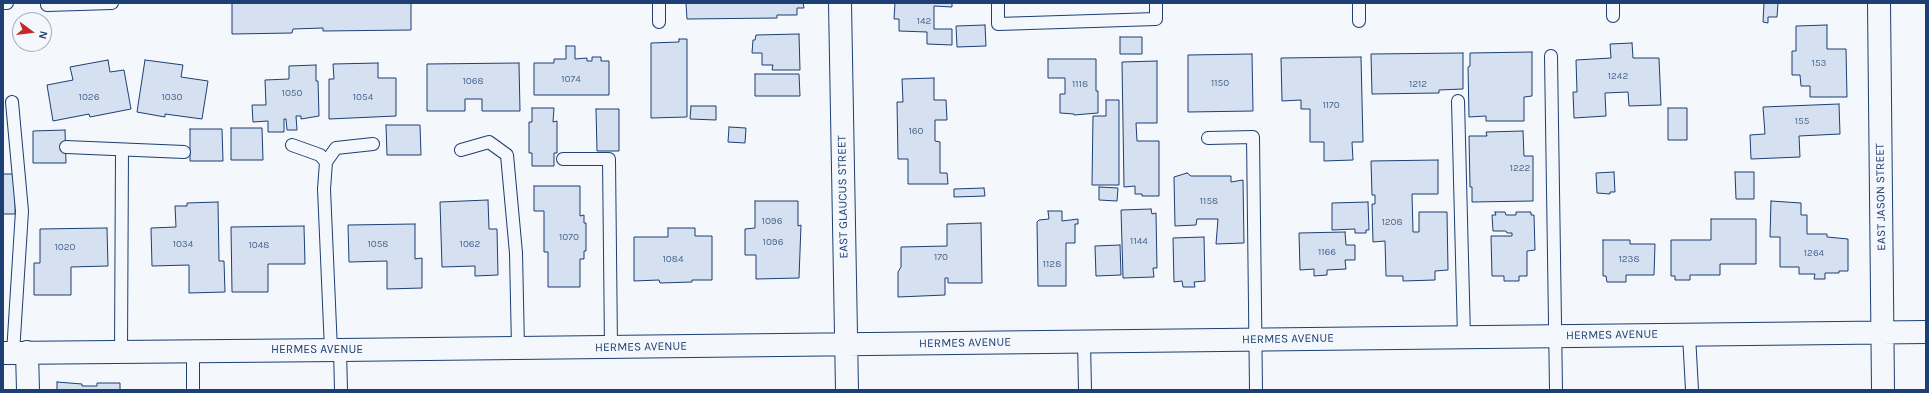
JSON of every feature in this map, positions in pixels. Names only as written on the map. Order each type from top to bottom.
[{"type":"street","name":"EAST GLAUCUS STREET","points":[[840,3],[846,390]]},
{"type":"street","name":"EAST JASON STREET","points":[[1879,3],[1883,390]]},
{"type":"street","name":"HERMES AVENUE","points":[[14,352],[335,350],[1926,332]]},
{"type":"street","points":[[14,352],[28,390]]},
{"type":"lane","points":[[47,3],[47,5],[112,3]]},
{"type":"lane","points":[[659,3],[659,22]]},
{"type":"lane","points":[[998,3],[998,24],[1156,19],[1156,3]]},
{"type":"lane","points":[[1359,3],[1359,21]]},
{"type":"lane","points":[[1613,3],[1613,16]]},
{"type":"lane","points":[[1551,56],[1556,390]]},
{"type":"lane","points":[[1458,101],[1464,337]]},
{"type":"lane","points":[[12,102],[22,211],[14,352]]},
{"type":"lane","points":[[1208,138],[1253,137],[1256,390]]},
{"type":"lane","points":[[461,150],[489,142],[507,155],[516,252],[518,348]]},
{"type":"lane","points":[[341,390],[335,350],[324,189],[326,162],[336,148],[373,144]]},
{"type":"lane","points":[[292,145],[320,155],[326,162]]},
{"type":"lane","points":[[66,147],[184,152]]},
{"type":"lane","points":[[122,150],[122,351]]},
{"type":"lane","points":[[563,160],[609,159],[611,347]]},
{"type":"lane","points":[[1689,334],[1692,390]]},
{"type":"lane","points":[[1084,342],[1085,390]]},
{"type":"lane","points":[[193,351],[194,390]]},
{"type":"building","points":[[232,3],[411,3],[411,30],[323,31],[323,28],[293,29],[292,33],[232,34]]},
{"type":"building","points":[[686,3],[803,3],[804,8],[797,8],[797,15],[777,15],[777,18],[687,19]]},
{"type":"building","points":[[895,3],[952,3],[952,7],[934,6],[934,29],[952,29],[952,45],[927,44],[927,32],[899,31],[899,19],[894,19]]},
{"type":"building","points":[[1764,3],[1778,3],[1777,17],[1768,17],[1768,23],[1763,22]]},
{"type":"building","points":[[985,25],[986,46],[957,47],[956,26]]},
{"type":"building","points":[[1827,25],[1827,49],[1846,49],[1847,97],[1810,97],[1810,86],[1801,86],[1800,75],[1792,75],[1792,51],[1796,51],[1796,26]]},
{"type":"building","points":[[799,34],[800,70],[772,70],[773,65],[762,65],[762,53],[752,53],[753,40],[755,40],[756,35]]},
{"type":"building","points":[[1120,37],[1142,37],[1142,54],[1120,54]]},
{"type":"building","points":[[679,39],[687,39],[687,117],[651,118],[651,43],[679,42]]},
{"type":"building","points":[[1632,43],[1633,58],[1659,58],[1661,105],[1629,106],[1628,92],[1605,93],[1606,116],[1574,118],[1573,92],[1577,92],[1576,60],[1611,58],[1610,44]]},
{"type":"building","points":[[566,46],[575,46],[575,59],[587,58],[587,61],[592,61],[592,57],[601,57],[601,61],[609,61],[609,95],[534,95],[534,63],[554,63],[554,59],[566,59]]},
{"type":"building","points":[[1532,52],[1532,96],[1524,97],[1524,121],[1486,121],[1486,116],[1469,117],[1468,67],[1470,66],[1470,53]]},
{"type":"building","points":[[1463,53],[1463,89],[1439,90],[1439,93],[1372,94],[1371,54]]},
{"type":"building","points":[[1252,54],[1253,111],[1188,112],[1188,55]]},
{"type":"building","points":[[1361,57],[1363,142],[1352,142],[1353,160],[1324,161],[1324,142],[1310,142],[1310,109],[1301,109],[1301,100],[1282,101],[1281,58]]},
{"type":"building","points":[[1048,59],[1096,59],[1098,113],[1074,115],[1060,113],[1060,94],[1065,94],[1065,78],[1048,78]]},
{"type":"building","points":[[108,60],[110,72],[124,70],[131,109],[90,117],[89,114],[53,121],[47,85],[73,80],[70,67]]},
{"type":"building","points":[[145,60],[183,65],[181,77],[208,81],[202,119],[165,114],[165,117],[137,112]]},
{"type":"building","points":[[1157,61],[1157,123],[1136,123],[1137,141],[1159,141],[1159,196],[1142,196],[1142,194],[1135,194],[1135,186],[1124,187],[1122,62]]},
{"type":"building","points":[[378,63],[378,78],[396,78],[396,116],[329,119],[329,79],[334,79],[333,64]]},
{"type":"building","points":[[519,63],[520,111],[482,111],[482,99],[465,99],[465,111],[427,111],[427,64]]},
{"type":"building","points":[[316,65],[319,116],[301,119],[301,116],[296,116],[297,130],[287,130],[286,119],[284,119],[284,132],[268,132],[268,121],[253,122],[252,105],[266,105],[265,80],[289,79],[289,66]]},
{"type":"building","points":[[755,74],[799,74],[800,96],[755,96]]},
{"type":"building","points":[[934,78],[934,100],[946,100],[947,120],[935,120],[935,141],[940,142],[940,173],[947,173],[948,184],[908,184],[908,159],[898,159],[897,102],[903,102],[902,79]]},
{"type":"building","points":[[1106,100],[1119,100],[1119,185],[1092,185],[1093,116],[1106,116]]},
{"type":"building","points":[[1839,104],[1840,134],[1799,136],[1800,157],[1751,159],[1750,135],[1765,134],[1763,107]]},
{"type":"building","points":[[691,106],[716,106],[716,120],[690,119]]},
{"type":"building","points":[[532,108],[554,108],[553,122],[557,121],[557,153],[554,153],[554,166],[532,166],[532,153],[529,153],[529,122],[532,122]]},
{"type":"building","points":[[1668,108],[1687,108],[1687,140],[1668,140]]},
{"type":"building","points":[[596,109],[619,109],[619,151],[597,151]]},
{"type":"building","points":[[386,125],[420,125],[421,155],[387,155]]},
{"type":"building","points":[[729,127],[746,128],[745,143],[728,142]]},
{"type":"building","points":[[231,128],[262,128],[263,160],[231,160]]},
{"type":"building","points":[[190,129],[222,129],[223,161],[190,161]]},
{"type":"building","points":[[65,130],[66,163],[33,163],[33,131]]},
{"type":"building","points":[[1523,131],[1524,156],[1533,156],[1533,201],[1472,202],[1472,187],[1470,187],[1469,136],[1487,136],[1486,132]]},
{"type":"building","points":[[1438,160],[1438,194],[1412,194],[1413,232],[1419,232],[1419,212],[1447,212],[1448,270],[1435,271],[1435,280],[1403,281],[1403,276],[1386,276],[1385,241],[1373,242],[1372,204],[1375,204],[1375,195],[1372,195],[1371,161]]},
{"type":"building","points":[[1614,172],[1615,192],[1610,192],[1610,194],[1597,193],[1596,173]]},
{"type":"building","points":[[1735,172],[1754,172],[1754,199],[1736,199]]},
{"type":"building","points":[[1187,173],[1191,176],[1231,176],[1231,182],[1243,180],[1244,243],[1216,244],[1218,219],[1197,219],[1196,225],[1175,226],[1174,177]]},
{"type":"building","points":[[3,174],[16,174],[15,214],[3,214]]},
{"type":"building","points":[[534,186],[580,186],[580,216],[584,215],[584,223],[586,223],[586,251],[584,251],[584,259],[580,259],[580,287],[548,287],[548,252],[544,252],[544,211],[534,211]]},
{"type":"building","points":[[1099,187],[1118,188],[1117,201],[1099,200]]},
{"type":"building","points":[[984,188],[985,196],[954,197],[954,189]]},
{"type":"building","points":[[488,200],[489,229],[497,229],[498,275],[475,276],[475,266],[442,267],[440,202]]},
{"type":"building","points":[[755,201],[798,201],[798,226],[801,225],[799,278],[756,279],[756,255],[745,255],[745,229],[755,228]]},
{"type":"building","points":[[1771,201],[1801,203],[1801,215],[1807,215],[1807,234],[1827,234],[1827,237],[1848,239],[1848,271],[1839,271],[1839,273],[1825,273],[1825,279],[1814,279],[1815,274],[1799,274],[1799,267],[1780,267],[1780,237],[1770,237]]},
{"type":"building","points":[[218,202],[219,261],[224,261],[225,292],[189,293],[189,265],[152,266],[151,228],[176,227],[175,206],[187,206],[187,203]]},
{"type":"building","points":[[1368,202],[1369,230],[1366,230],[1366,233],[1355,233],[1355,229],[1332,230],[1332,203]]},
{"type":"building","points":[[1151,209],[1152,214],[1156,213],[1157,268],[1153,268],[1154,277],[1123,278],[1121,210]]},
{"type":"building","points":[[1048,211],[1062,211],[1062,221],[1078,219],[1078,224],[1075,224],[1075,243],[1066,243],[1066,286],[1038,286],[1037,222],[1039,220],[1049,219]]},
{"type":"building","points":[[1495,212],[1505,212],[1506,215],[1516,215],[1516,212],[1531,212],[1531,215],[1534,215],[1535,250],[1527,251],[1527,276],[1519,276],[1519,281],[1504,281],[1504,276],[1492,276],[1491,236],[1512,236],[1512,233],[1507,233],[1506,231],[1493,231],[1492,215],[1496,215]]},
{"type":"building","points":[[1711,219],[1756,219],[1756,264],[1720,264],[1720,275],[1690,275],[1690,280],[1675,280],[1675,276],[1671,276],[1671,240],[1711,240]]},
{"type":"building","points":[[981,223],[982,283],[948,283],[948,278],[945,278],[945,295],[898,297],[898,272],[901,267],[901,247],[947,246],[947,224]]},
{"type":"building","points":[[415,224],[415,259],[422,258],[422,288],[387,289],[387,261],[349,262],[348,225]]},
{"type":"building","points":[[304,226],[305,264],[268,264],[268,292],[232,292],[231,227]]},
{"type":"building","points":[[107,228],[108,266],[71,267],[71,295],[34,295],[34,263],[40,263],[40,229]]},
{"type":"building","points":[[668,228],[695,228],[695,236],[712,236],[712,280],[660,283],[659,280],[634,281],[634,237],[668,237]]},
{"type":"building","points":[[1345,232],[1346,245],[1355,245],[1355,260],[1345,260],[1346,269],[1327,270],[1327,275],[1314,276],[1314,269],[1300,270],[1299,233]]},
{"type":"building","points":[[1204,237],[1205,281],[1194,282],[1195,287],[1183,287],[1182,281],[1174,282],[1173,238]]},
{"type":"building","points":[[1603,240],[1630,240],[1630,244],[1655,244],[1654,275],[1626,275],[1626,282],[1607,282],[1606,276],[1603,276]]},
{"type":"building","points":[[1120,245],[1121,275],[1096,276],[1095,246]]},
{"type":"building","points":[[57,382],[82,384],[82,386],[97,386],[97,383],[120,383],[120,390],[57,390]]}]
